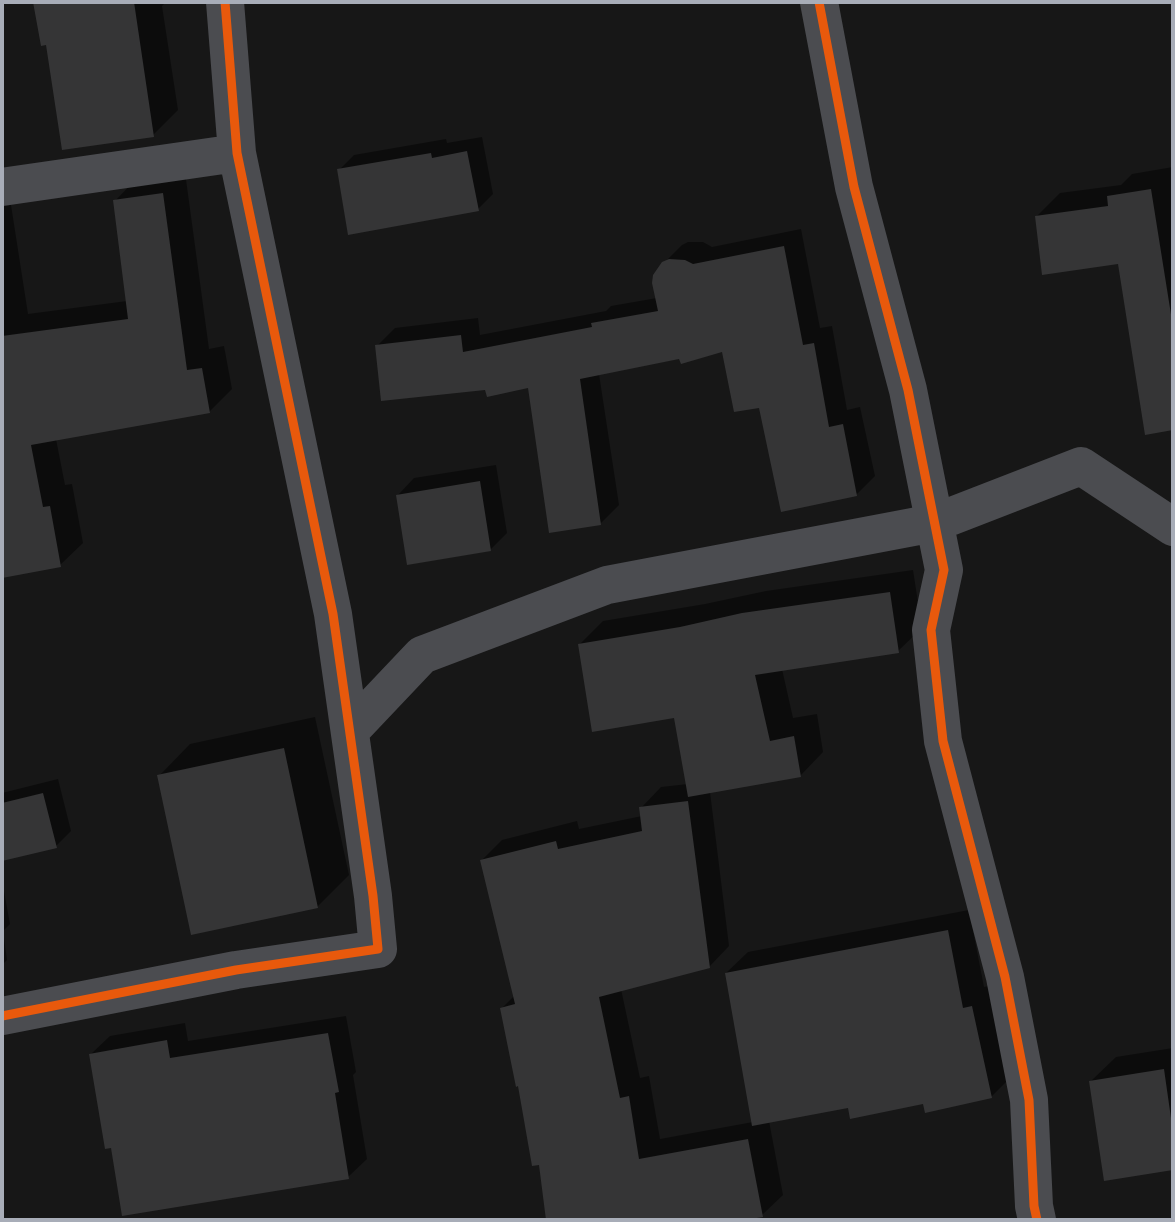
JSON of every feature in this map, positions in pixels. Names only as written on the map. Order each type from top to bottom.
[{"type":"street","points":[[2,1016],[236,970],[377,949],[373,896],[333,614],[237,153],[225,2]]},
{"type":"street","points":[[819,2],[854,187],[908,390],[944,570],[931,630],[943,741],[1007,991],[1029,1100],[1037,1220]]},
{"type":"street","points":[[2,187],[237,153]]},
{"type":"street","points":[[350,731],[422,655],[607,585],[934,523],[1081,466],[1173,527]]},
{"type":"building","points":[[33,2],[134,2],[154,137],[62,150],[46,45],[41,46]]},
{"type":"building","points":[[467,151],[479,211],[348,235],[337,169],[431,153],[432,158]]},
{"type":"building","points":[[1151,189],[1173,327],[1173,430],[1145,435],[1118,264],[1042,275],[1035,216],[1108,206],[1107,196]]},
{"type":"building","points":[[163,193],[187,370],[202,368],[210,413],[31,445],[43,507],[50,506],[61,567],[2,578],[2,336],[128,319],[113,200]]},
{"type":"building","points":[[784,246],[803,345],[814,343],[829,427],[843,424],[857,496],[781,512],[759,408],[734,412],[722,352],[681,364],[679,359],[580,379],[601,525],[549,533],[528,388],[487,397],[485,390],[381,401],[375,345],[461,335],[463,352],[592,327],[591,323],[658,311],[653,275],[662,262],[669,259],[685,260],[693,264]]},
{"type":"building","points":[[480,481],[491,551],[407,565],[396,495]]},
{"type":"building","points":[[890,592],[899,653],[755,675],[770,741],[794,736],[801,777],[688,797],[674,718],[592,732],[578,644],[680,627],[742,613]]},
{"type":"building","points":[[284,748],[318,908],[191,935],[157,775]]},
{"type":"building","points":[[43,793],[57,848],[2,861],[2,803]]},
{"type":"building","points":[[688,801],[710,968],[599,997],[620,1098],[629,1096],[639,1159],[748,1139],[763,1217],[745,1220],[546,1220],[539,1165],[532,1166],[518,1086],[516,1087],[500,1008],[515,1004],[480,860],[556,841],[558,849],[642,831],[639,807]]},
{"type":"building","points":[[948,930],[963,1008],[972,1006],[992,1098],[925,1113],[923,1104],[850,1119],[848,1108],[752,1126],[725,973]]},
{"type":"building","points":[[328,1033],[339,1092],[335,1093],[349,1179],[122,1216],[111,1148],[105,1149],[89,1054],[167,1040],[170,1058]]},
{"type":"building","points":[[1164,1069],[1173,1132],[1173,1170],[1104,1181],[1089,1081]]},
{"type":"cycle path","points":[[2,1016],[236,970],[378,949],[373,896],[333,614],[237,153],[225,2]]},
{"type":"cycle path","points":[[819,2],[854,187],[908,390],[944,570],[931,630],[943,741],[1005,977],[1029,1100],[1037,1220]]}]
